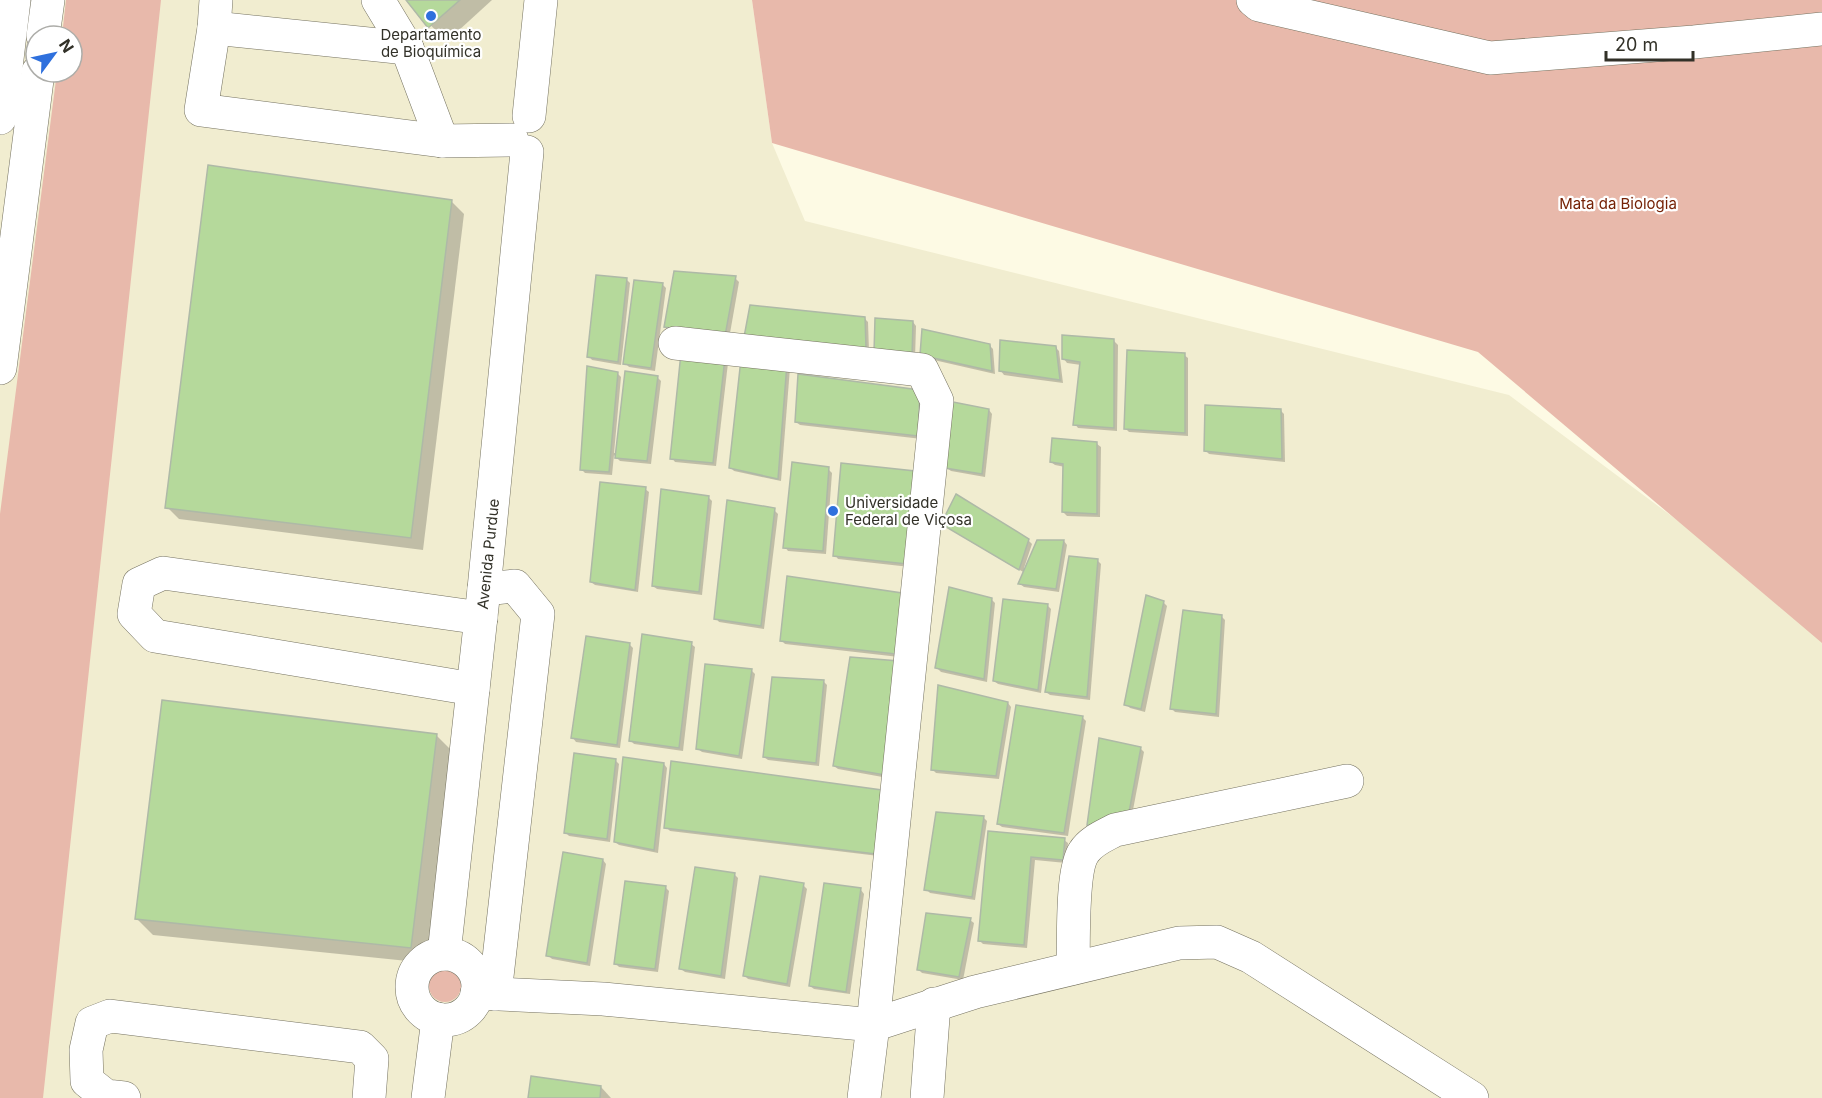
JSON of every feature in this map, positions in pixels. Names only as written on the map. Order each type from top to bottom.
[{"type":"street","points":[[0,118],[14,0]]},
{"type":"street","points":[[45,24],[48,0]]},
{"type":"street","points":[[378,0],[407,48],[442,141]]},
{"type":"street","name":"Avenida Purdue","points":[[444,954],[483,604],[523,136],[541,0]]},
{"type":"street","points":[[1253,0],[1259,5],[1490,58],[1694,42],[1822,29]]},
{"type":"street","points":[[407,48],[215,14],[201,110],[442,141],[523,136]]},
{"type":"street","points":[[0,368],[36,84]]},
{"type":"street","points":[[675,343],[922,370],[937,401],[864,1098]]},
{"type":"street","points":[[473,689],[155,636],[134,614],[139,584],[163,573],[483,604],[514,586],[538,614],[486,993],[464,1015],[454,1020],[438,1019],[422,1011],[415,1002],[412,981],[422,963],[444,954],[461,958],[469,964],[486,993]]},
{"type":"street","points":[[1073,968],[1077,871],[1083,852],[1096,840],[1114,830],[1347,781]]},
{"type":"street","points":[[486,993],[603,999],[873,1025],[975,992],[1073,968],[1179,943],[1217,942],[1251,957],[1472,1098]]},
{"type":"street","points":[[927,1098],[934,1004]]},
{"type":"street","points":[[124,1098],[105,1096],[87,1081],[86,1050],[92,1023],[110,1016],[360,1047],[372,1059],[369,1098]]},
{"type":"street","points":[[428,1098],[438,1019]]},
{"type":"shaded area","name":"Universidade Federal de Viçosa","points":[[0,0],[752,0],[772,143],[805,221],[1509,395],[1822,628],[1822,1098],[0,1098]]},
{"type":"green space","points":[[66,0],[161,0],[43,1098],[0,1098],[0,514],[55,84],[84,84],[84,24],[63,24]]},
{"type":"green space","name":"Mata da Biologia","points":[[752,0],[1822,0],[1822,643],[1478,352],[772,143]]},
{"type":"green space","points":[[445,970],[456,975],[461,986],[456,997],[445,1002],[434,997],[429,986],[434,975]]},
{"type":"building","name":"Departamento de Bioquímica","points":[[406,0],[460,0],[428,28]]},
{"type":"building","points":[[208,165],[452,200],[411,538],[165,508]]},
{"type":"building","points":[[674,271],[736,276],[725,336],[664,327]]},
{"type":"building","points":[[596,275],[627,278],[618,362],[587,357]]},
{"type":"building","points":[[634,280],[663,283],[651,368],[623,364]]},
{"type":"building","points":[[750,305],[865,317],[866,348],[744,337]]},
{"type":"building","points":[[875,318],[913,321],[912,356],[874,352]]},
{"type":"building","points":[[922,329],[990,344],[992,371],[920,355]]},
{"type":"building","points":[[1062,335],[1114,339],[1114,428],[1073,425],[1080,362],[1062,359]]},
{"type":"building","points":[[1000,340],[1056,346],[1060,380],[999,371]]},
{"type":"building","points":[[1127,350],[1185,353],[1185,433],[1124,429]]},
{"type":"building","points":[[681,353],[725,358],[713,463],[670,459]]},
{"type":"building","points":[[741,359],[787,363],[778,479],[729,468]]},
{"type":"building","points":[[587,366],[618,372],[609,472],[580,470]]},
{"type":"building","points":[[625,371],[658,376],[647,461],[615,458]]},
{"type":"building","points":[[798,374],[920,390],[918,436],[795,422]]},
{"type":"building","points":[[953,402],[989,409],[982,474],[945,468]]},
{"type":"building","points":[[1205,405],[1281,409],[1282,459],[1204,451]]},
{"type":"building","points":[[1052,438],[1097,442],[1097,514],[1062,512],[1063,464],[1050,462]]},
{"type":"building","points":[[792,462],[829,467],[823,551],[783,548]]},
{"type":"building","points":[[841,463],[915,471],[907,564],[833,556]]},
{"type":"building","points":[[600,482],[646,487],[635,590],[590,582]]},
{"type":"building","points":[[661,489],[709,496],[699,592],[652,586]]},
{"type":"building","points":[[956,494],[1029,539],[1019,570],[941,524]]},
{"type":"building","points":[[727,500],[775,508],[761,626],[714,619]]},
{"type":"building","points":[[1037,540],[1064,540],[1056,589],[1018,584]]},
{"type":"building","points":[[1069,556],[1098,559],[1087,697],[1045,692]]},
{"type":"building","points":[[787,576],[902,593],[896,654],[780,641]]},
{"type":"building","points":[[949,587],[992,598],[984,679],[935,668]]},
{"type":"building","points":[[1146,595],[1164,601],[1141,709],[1124,705]]},
{"type":"building","points":[[1003,599],[1048,604],[1038,690],[993,681]]},
{"type":"building","points":[[1183,610],[1222,615],[1216,714],[1170,709]]},
{"type":"building","points":[[642,634],[692,642],[679,748],[629,741]]},
{"type":"building","points":[[586,636],[630,643],[617,745],[571,738]]},
{"type":"building","points":[[850,657],[899,661],[885,775],[833,766]]},
{"type":"building","points":[[705,664],[752,669],[739,756],[696,749]]},
{"type":"building","points":[[772,677],[824,680],[816,763],[763,757]]},
{"type":"building","points":[[938,685],[1008,702],[996,776],[931,770]]},
{"type":"building","points":[[162,700],[437,734],[411,948],[135,919]]},
{"type":"building","points":[[1016,705],[1083,716],[1064,833],[997,824]]},
{"type":"building","points":[[1099,738],[1141,747],[1126,829],[1087,825]]},
{"type":"building","points":[[574,753],[616,759],[607,839],[564,833]]},
{"type":"building","points":[[623,757],[664,763],[654,850],[614,842]]},
{"type":"building","points":[[671,761],[889,791],[884,855],[664,828]]},
{"type":"building","points":[[936,812],[984,816],[972,897],[924,890]]},
{"type":"building","points":[[988,831],[1065,838],[1063,860],[1031,857],[1024,945],[978,941]]},
{"type":"building","points":[[563,852],[603,859],[587,963],[546,956]]},
{"type":"building","points":[[695,867],[735,873],[721,976],[679,969]]},
{"type":"building","points":[[760,876],[804,883],[787,984],[743,976]]},
{"type":"building","points":[[625,881],[666,886],[655,969],[614,964]]},
{"type":"building","points":[[824,883],[861,888],[846,992],[809,986]]},
{"type":"building","points":[[926,913],[971,918],[959,977],[917,970]]},
{"type":"building","points":[[531,1076],[601,1086],[600,1098],[528,1098]]},
{"type":"place","name":"Departamento de Bioquímica","points":[[431,16]]},
{"type":"place","name":"Universidade Federal de Viçosa","points":[[833,511]]}]
